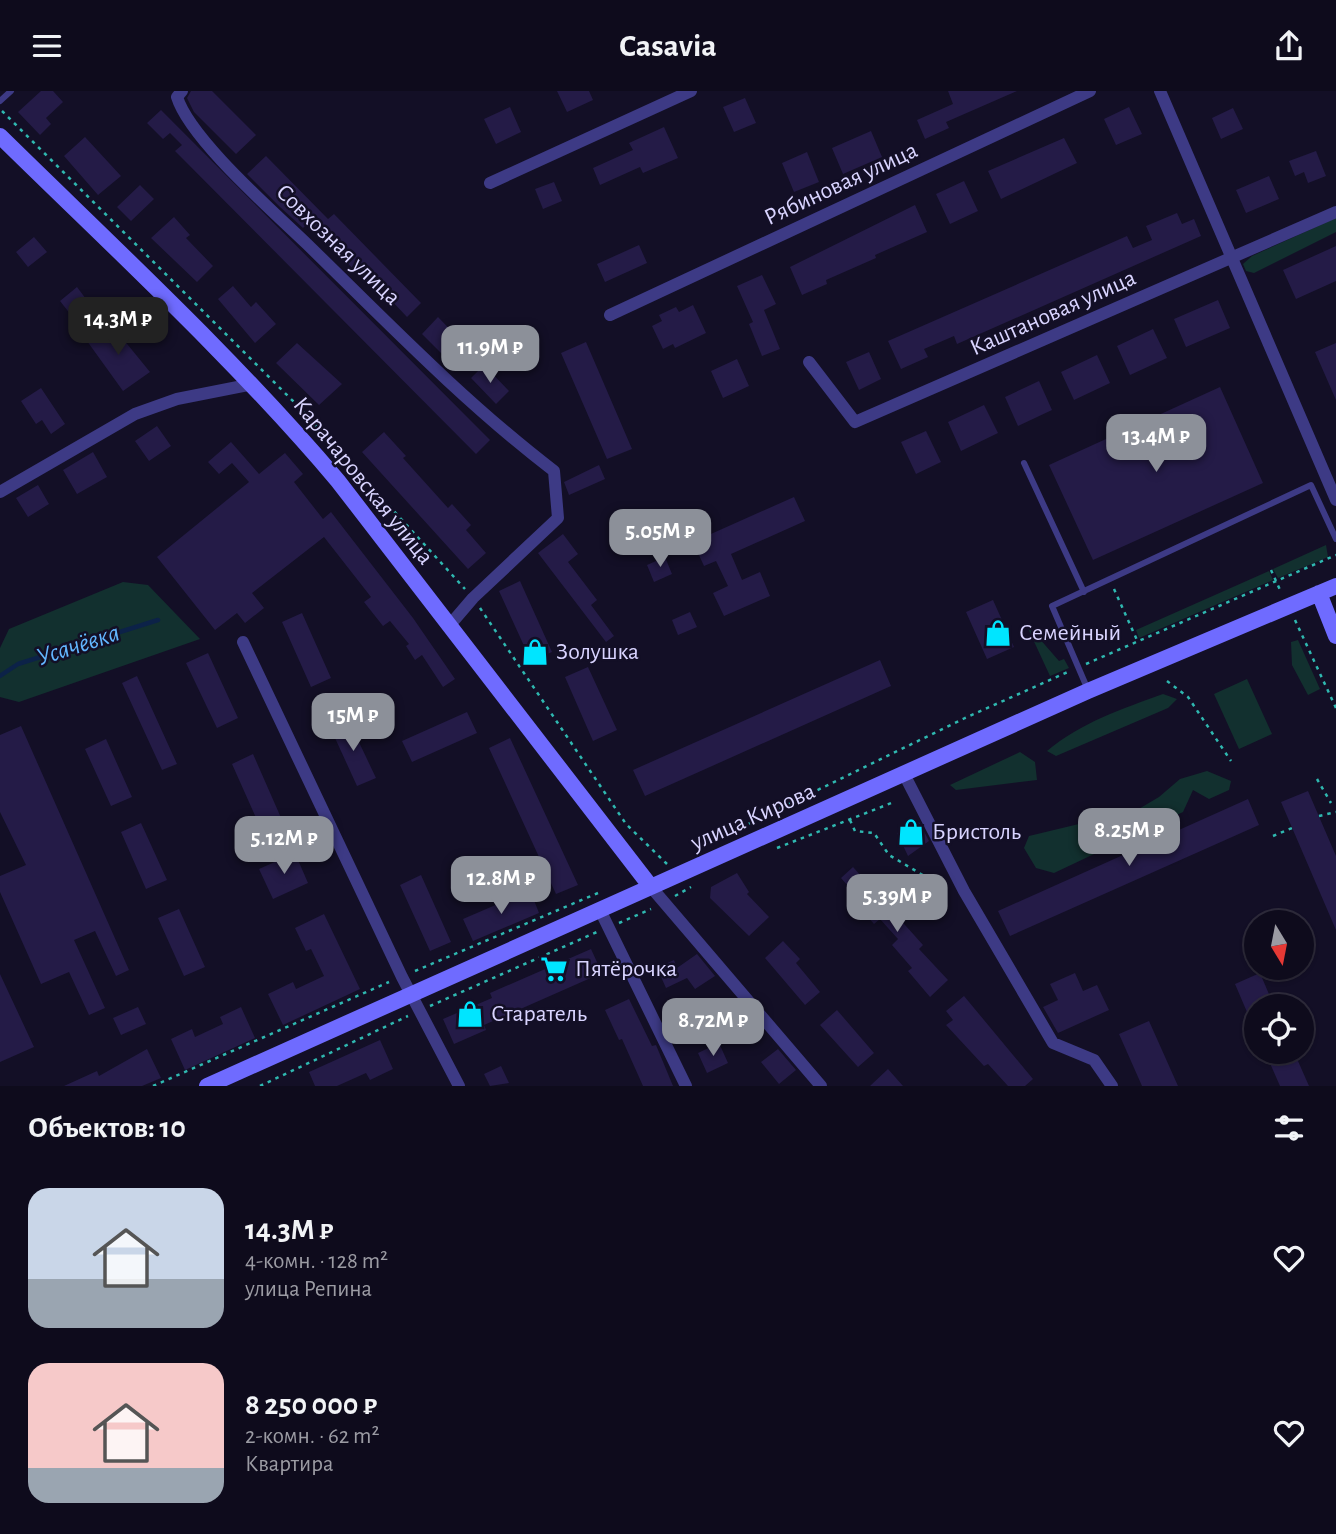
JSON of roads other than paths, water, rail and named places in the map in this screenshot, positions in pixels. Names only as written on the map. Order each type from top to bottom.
[{"type":"street","name":"Совхозная улица","points":[[182,91],[177,97],[182,114],[242,180],[495,427],[554,471],[558,518],[473,598],[449,626]]},
{"type":"street","points":[[489,183],[691,91]]},
{"type":"street","name":"Рябиновая улица","points":[[610,315],[1090,91]]},
{"type":"street","points":[[1160,91],[1336,500]]},
{"type":"street","name":"Карачаровская улица","points":[[0,137],[253,384],[338,481],[651,887]]},
{"type":"street","name":"Каштановая улица","points":[[809,362],[855,422],[1336,212]]},
{"type":"street","points":[[0,492],[135,414],[177,398],[253,384]]},
{"type":"street","name":"улица Кирова","points":[[216,1084],[1088,691],[1336,586]]},
{"type":"street","points":[[1319,593],[1336,636]]},
{"type":"street","points":[[243,642],[402,977],[459,1086]]},
{"type":"street","points":[[904,774],[972,903],[1053,1043],[1094,1060],[1112,1086]]},
{"type":"street","points":[[651,887],[821,1086]]},
{"type":"street","points":[[600,910],[686,1086]]},
{"type":"lane","points":[[0,101],[11,91]]},
{"type":"lane","points":[[1024,463],[1084,592]]},
{"type":"lane","points":[[1088,691],[1052,606],[1311,485],[1336,538]]},
{"type":"waterway","name":"Усачёвка","points":[[0,676],[18,664],[158,620]]},
{"type":"place","name":"Семейный","points":[[998,633]]},
{"type":"place","name":"Золушка","points":[[535,652]]},
{"type":"place","name":"Бристоль","points":[[911,832]]},
{"type":"place","name":"Пятёрочка","points":[[554,969]]},
{"type":"place","name":"Старатель","points":[[470,1014]]}]
